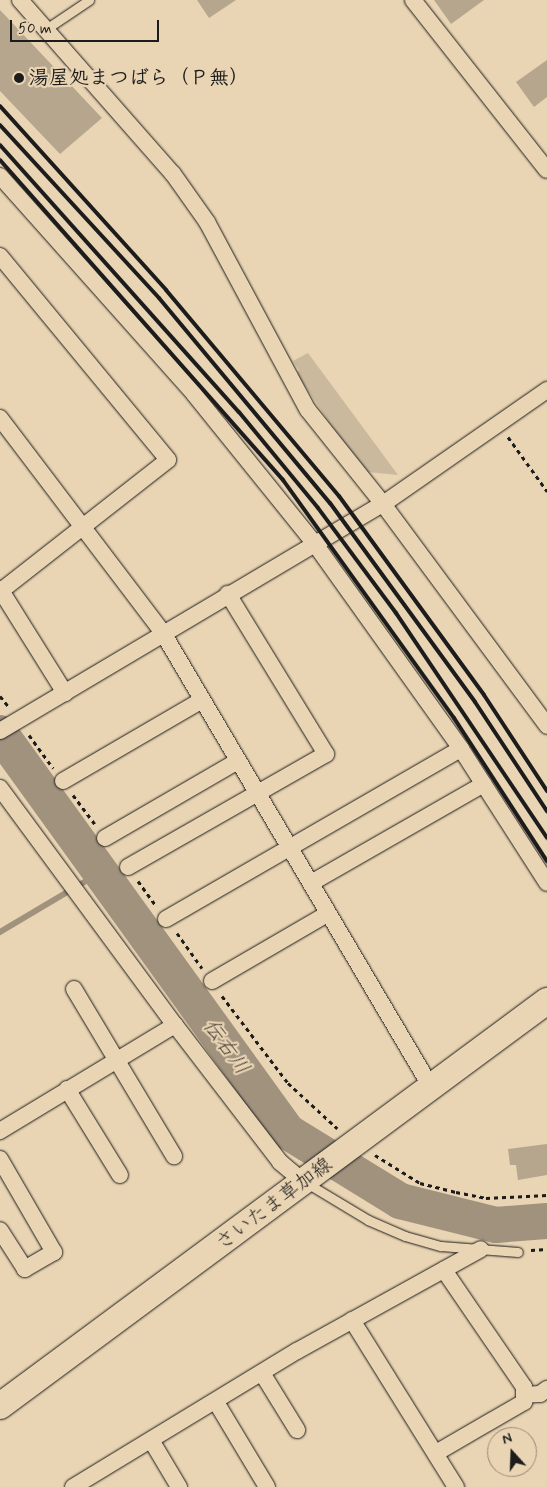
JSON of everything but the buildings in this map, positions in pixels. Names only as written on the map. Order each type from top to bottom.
[{"type":"main road","name":"さいたま草加線","points":[[0,1406],[547,1001]]},
{"type":"street","points":[[20,0],[173,174],[207,222],[308,410],[384,504],[547,726]]},
{"type":"street","points":[[414,0],[547,170]]},
{"type":"street","points":[[0,176],[194,394],[315,544],[461,749],[547,883]]},
{"type":"street","points":[[0,256],[168,460],[82,529],[1,590],[65,692]]},
{"type":"street","points":[[0,731],[228,594],[384,504],[547,390]]},
{"type":"street","points":[[0,418],[82,529],[163,633],[431,1087]]},
{"type":"street","points":[[128,867],[326,754],[228,594]]},
{"type":"street","points":[[63,781],[202,700]]},
{"type":"street","points":[[166,919],[461,749]]},
{"type":"street","points":[[105,838],[238,761]]},
{"type":"street","points":[[311,883],[484,784]]},
{"type":"street","points":[[0,788],[175,1025],[280,1162],[303,1181]]},
{"type":"street","points":[[212,981],[328,914]]},
{"type":"street","points":[[74,989],[174,1156]]},
{"type":"street","points":[[0,1130],[175,1025]]},
{"type":"street","points":[[67,1089],[120,1175]]},
{"type":"street","points":[[0,1159],[54,1252],[25,1269],[0,1230]]},
{"type":"street","points":[[73,1487],[93,1482],[152,1440],[262,1373],[352,1320],[481,1249]]},
{"type":"street","points":[[436,1454],[524,1402],[524,1387],[444,1270]]},
{"type":"street","points":[[352,1320],[456,1487]]},
{"type":"street","points":[[262,1373],[298,1430]]},
{"type":"street","points":[[524,1395],[540,1394],[547,1389]]},
{"type":"street","points":[[216,1402],[268,1487]]},
{"type":"street","points":[[152,1440],[179,1487]]},
{"type":"lane","points":[[46,29],[89,0]]},
{"type":"lane","points":[[303,1181],[368,1220],[405,1236],[440,1246],[518,1252]]},
{"type":"path","points":[[498,425],[547,491]]},
{"type":"path","points":[[0,696],[16,721],[105,838]]},
{"type":"path","points":[[128,867],[288,1083],[356,1142],[420,1183],[486,1198],[547,1196]]},
{"type":"shaded area","points":[[308,353],[398,475],[368,472],[333,428],[297,374],[299,370],[293,361]]},
{"type":"waterway","name":"伝右川","points":[[0,733],[288,1132],[400,1201],[496,1225],[547,1221]]},
{"type":"waterway","points":[[0,932],[101,872]]},
{"type":"railway","points":[[0,106],[166,290],[339,496],[484,695],[547,791]]},
{"type":"railway","points":[[0,125],[159,298],[330,503],[475,702],[547,811]]},
{"type":"railway","points":[[0,145],[239,412],[318,508],[396,613],[547,838]]},
{"type":"railway","points":[[0,160],[283,480],[454,718],[547,861]]},
{"type":"place","name":"湯屋処まつばら（Ｐ無）","points":[[19,78]]}]
